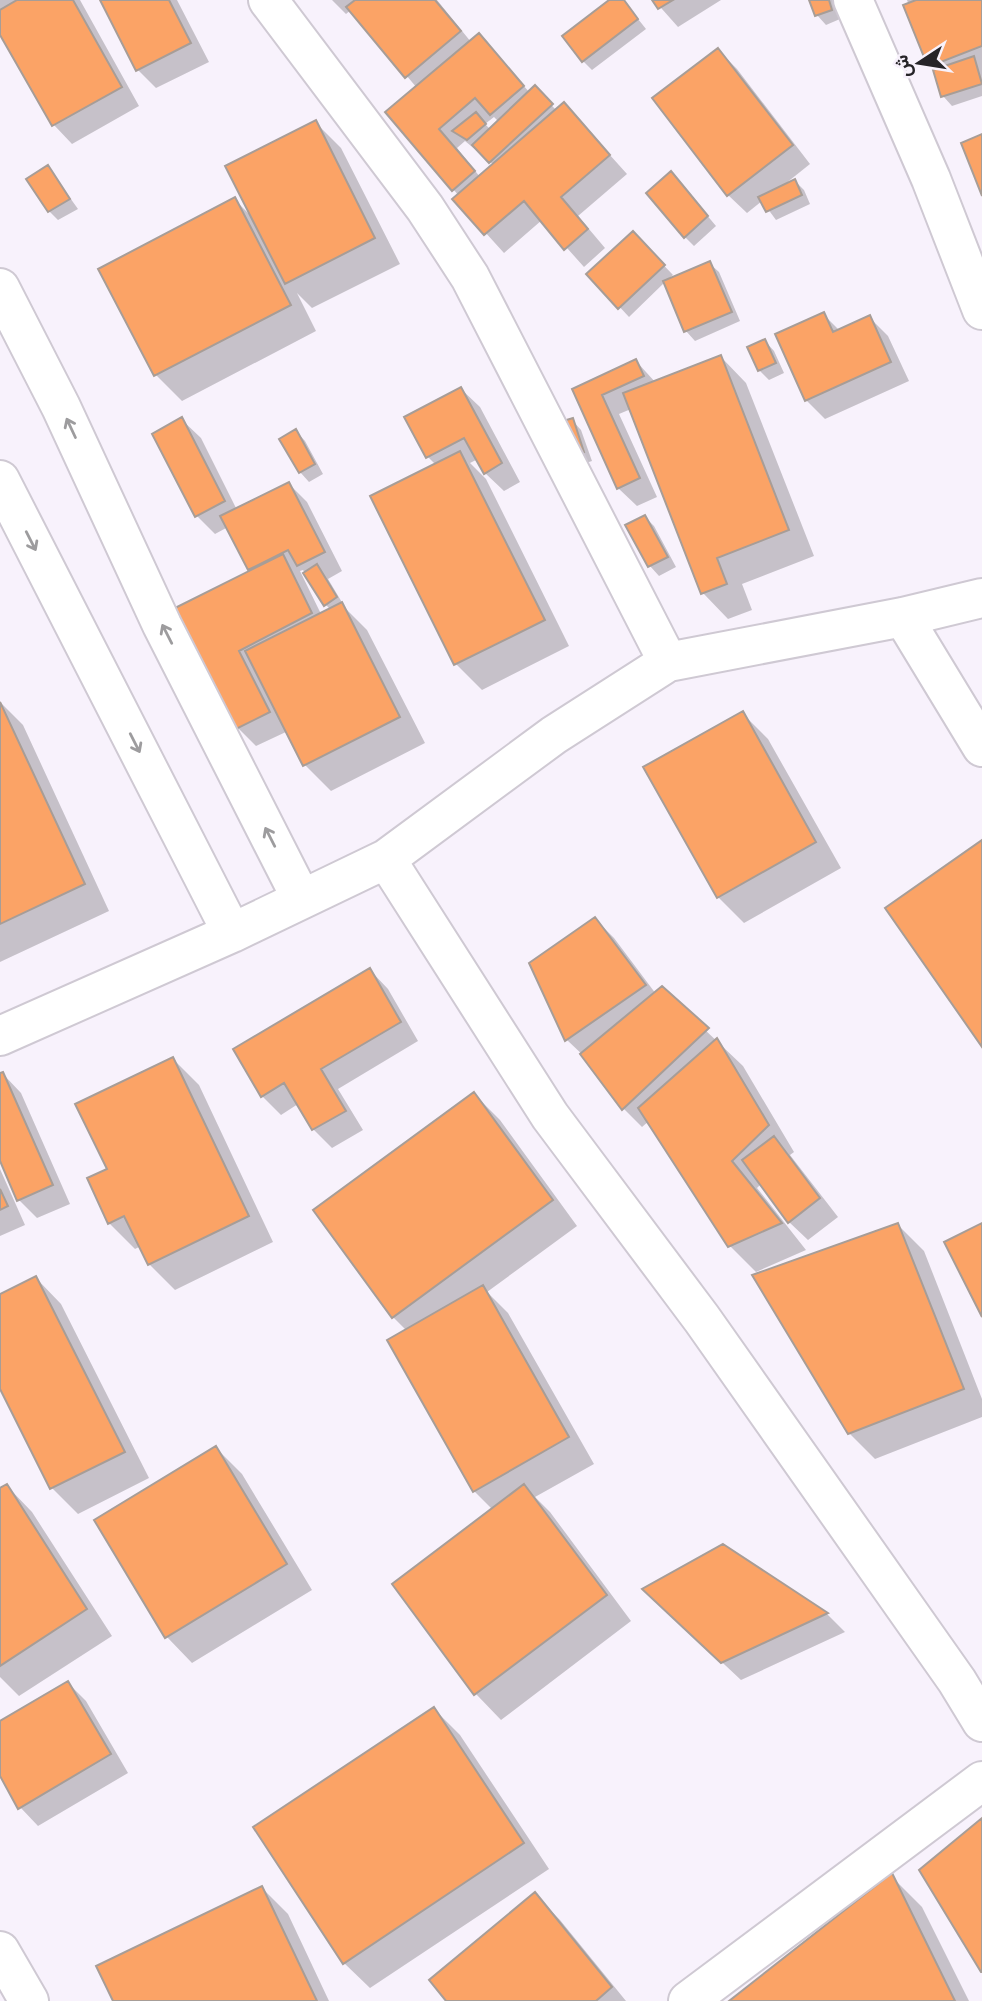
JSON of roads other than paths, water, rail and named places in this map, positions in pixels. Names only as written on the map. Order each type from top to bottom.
[{"type":"street","points":[[268,0],[425,208],[470,277],[668,662]]},
{"type":"street","points":[[853,0],[931,179],[982,310]]},
{"type":"street","points":[[0,288],[61,407],[162,625],[300,898]]},
{"type":"street","points":[[0,480],[232,933]]},
{"type":"street","points":[[0,1036],[232,933],[386,859],[554,734],[668,662],[903,617],[982,598]]},
{"type":"street","points":[[903,617],[982,747]]},
{"type":"street","points":[[386,859],[550,1116],[969,1672],[982,1722]]},
{"type":"street","points":[[688,2001],[982,1781]]},
{"type":"street","points":[[0,1951],[29,2001]]}]
